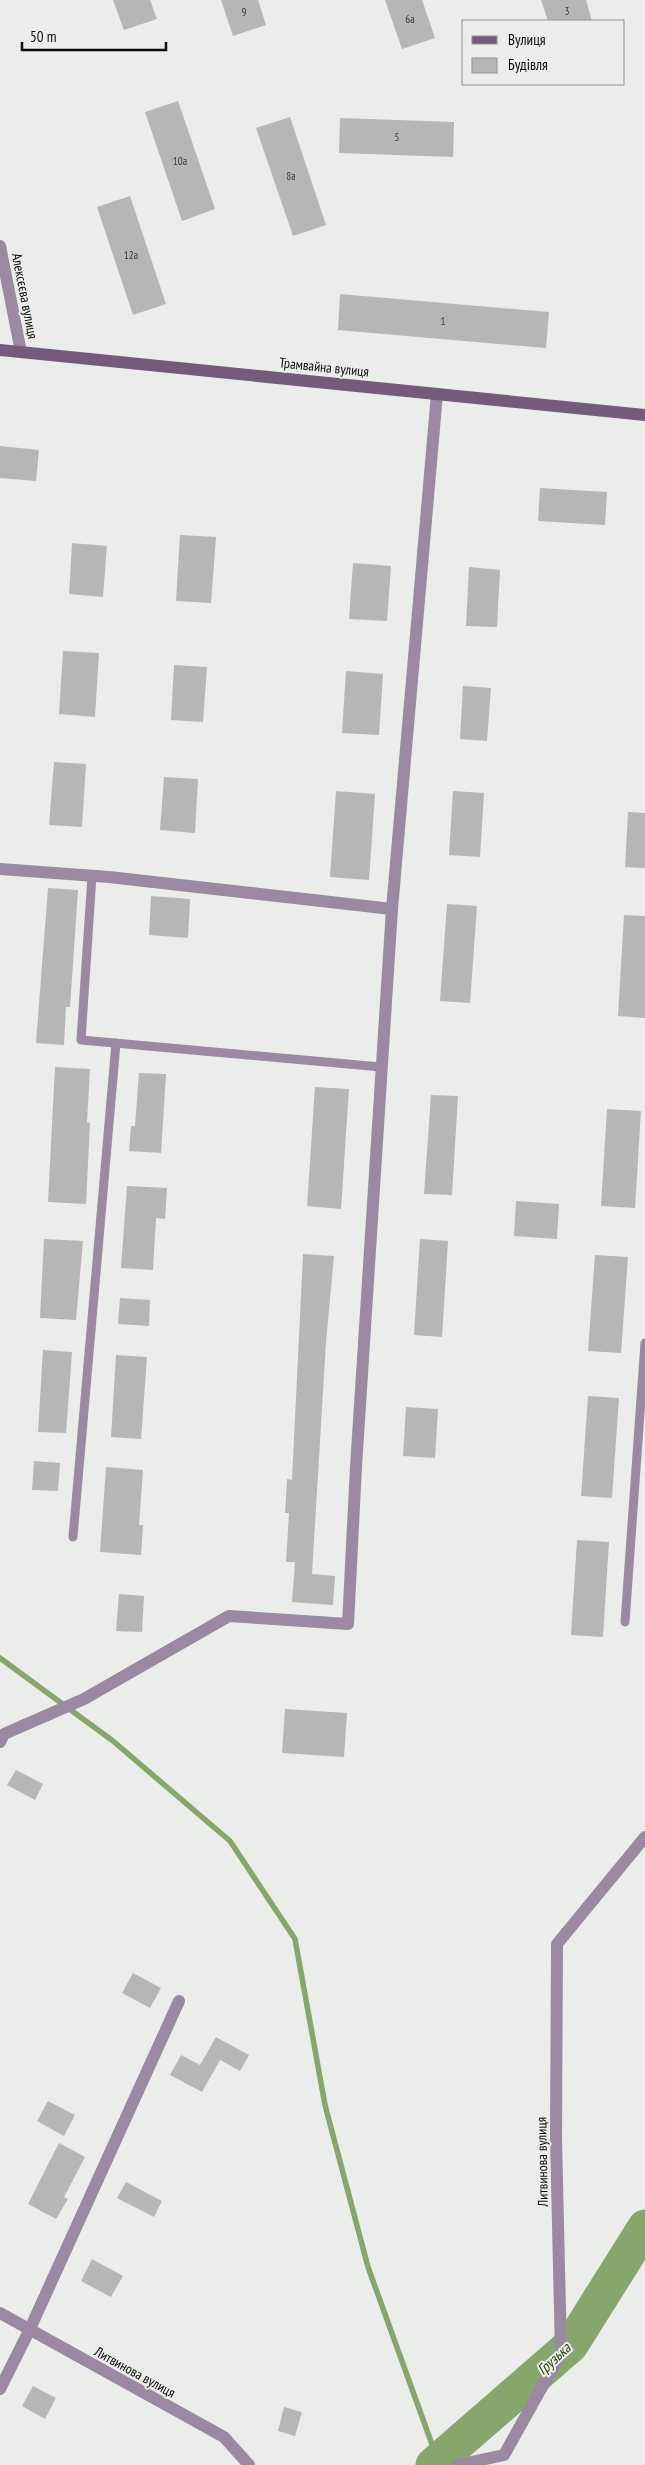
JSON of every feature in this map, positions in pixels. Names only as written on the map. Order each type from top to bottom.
[{"type":"street","name":"Алексєєва вулиця","points":[[0,246],[20,352]]},
{"type":"street","name":"Трамвайна вулиця","points":[[0,350],[645,415]]},
{"type":"street","points":[[0,1742],[4,1734],[84,1699],[229,1616],[348,1624],[356,1467],[392,908],[437,394]]},
{"type":"street","points":[[0,869],[92,876],[392,908]]},
{"type":"street","name":"Литвинова вулиця","points":[[457,2465],[504,2455],[562,2353],[556,2138],[557,1944],[645,1837]]},
{"type":"street","points":[[0,2389],[30,2331],[179,2001]]},
{"type":"street","name":"Литвинова вулиця","points":[[0,2313],[224,2437],[248,2465]]},
{"type":"lane","points":[[92,876],[81,1040],[381,1066]]},
{"type":"lane","points":[[73,1537],[116,1043]]},
{"type":"lane","points":[[625,1622],[645,1344]]},
{"type":"building","points":[[113,0],[150,0],[157,19],[124,30]]},
{"type":"building","points":[[221,0],[258,0],[266,25],[233,36]]},
{"type":"building","points":[[385,0],[422,0],[435,38],[402,49]]},
{"type":"building","points":[[541,0],[586,0],[592,20],[548,20]]},
{"type":"building","points":[[178,101],[215,209],[182,221],[145,112]]},
{"type":"building","points":[[290,117],[326,225],[293,236],[256,128]]},
{"type":"building","points":[[340,118],[454,122],[453,157],[339,153]]},
{"type":"building","points":[[130,196],[166,304],[133,315],[97,207]]},
{"type":"building","points":[[340,294],[549,312],[546,348],[338,330]]},
{"type":"building","points":[[0,446],[39,450],[36,481],[0,478]]},
{"type":"building","points":[[540,488],[607,492],[605,525],[538,521]]},
{"type":"building","points":[[180,535],[216,537],[211,603],[176,601]]},
{"type":"building","points":[[72,543],[107,546],[103,597],[69,594]]},
{"type":"building","points":[[353,563],[391,566],[387,621],[349,619]]},
{"type":"building","points":[[469,567],[500,570],[497,627],[466,626]]},
{"type":"building","points":[[63,651],[99,653],[95,717],[59,714]]},
{"type":"building","points":[[174,665],[207,667],[203,722],[171,720]]},
{"type":"building","points":[[346,671],[383,674],[379,735],[342,733]]},
{"type":"building","points":[[463,686],[491,688],[487,741],[460,739]]},
{"type":"building","points":[[54,762],[86,764],[82,827],[49,825]]},
{"type":"building","points":[[164,777],[198,779],[195,833],[160,830]]},
{"type":"building","points":[[336,791],[375,794],[369,880],[330,877]]},
{"type":"building","points":[[453,791],[484,793],[480,857],[449,855]]},
{"type":"building","points":[[628,812],[645,813],[645,868],[625,867]]},
{"type":"building","points":[[48,888],[78,890],[70,1007],[66,1007],[64,1045],[36,1043]]},
{"type":"building","points":[[151,896],[190,899],[188,938],[149,935]]},
{"type":"building","points":[[447,904],[477,906],[470,1003],[440,1001]]},
{"type":"building","points":[[624,915],[645,916],[645,1018],[618,1016]]},
{"type":"building","points":[[55,1067],[90,1069],[87,1122],[90,1123],[86,1204],[48,1202]]},
{"type":"building","points":[[139,1073],[166,1074],[161,1153],[129,1151],[131,1126],[135,1126]]},
{"type":"building","points":[[315,1087],[349,1089],[341,1209],[307,1206]]},
{"type":"building","points":[[431,1095],[458,1096],[452,1195],[424,1194]]},
{"type":"building","points":[[607,1109],[641,1111],[635,1208],[601,1206]]},
{"type":"building","points":[[127,1186],[167,1188],[165,1219],[156,1218],[153,1270],[121,1268]]},
{"type":"building","points":[[516,1201],[559,1204],[557,1239],[514,1236]]},
{"type":"building","points":[[44,1239],[83,1241],[76,1320],[40,1318]]},
{"type":"building","points":[[420,1239],[448,1241],[442,1337],[414,1335]]},
{"type":"building","points":[[303,1254],[334,1256],[326,1342],[312,1574],[335,1576],[333,1605],[292,1602],[295,1562],[286,1562],[289,1513],[285,1513],[287,1479],[292,1480]]},
{"type":"building","points":[[595,1255],[628,1257],[621,1353],[588,1351]]},
{"type":"building","points":[[120,1298],[150,1300],[149,1326],[118,1324]]},
{"type":"building","points":[[43,1350],[72,1352],[66,1433],[38,1432]]},
{"type":"building","points":[[116,1355],[147,1357],[141,1439],[111,1437]]},
{"type":"building","points":[[588,1396],[619,1398],[612,1498],[581,1496]]},
{"type":"building","points":[[406,1407],[438,1409],[435,1458],[403,1456]]},
{"type":"building","points":[[34,1461],[60,1463],[58,1491],[32,1490]]},
{"type":"building","points":[[106,1467],[143,1470],[139,1525],[143,1525],[141,1555],[100,1552]]},
{"type":"building","points":[[577,1540],[609,1542],[603,1637],[571,1635]]},
{"type":"building","points":[[119,1594],[144,1596],[142,1632],[116,1631]]},
{"type":"building","points":[[285,1709],[347,1713],[344,1757],[282,1753]]},
{"type":"building","points":[[16,1770],[43,1784],[35,1800],[7,1785]]},
{"type":"building","points":[[133,1973],[161,1988],[150,2008],[122,1993]]},
{"type":"building","points":[[216,2037],[249,2055],[240,2071],[220,2060],[202,2092],[170,2075],[181,2055],[200,2065]]},
{"type":"building","points":[[48,2101],[75,2115],[64,2136],[37,2121]]},
{"type":"building","points":[[59,2143],[85,2157],[64,2197],[68,2199],[56,2219],[28,2204]]},
{"type":"building","points":[[126,2182],[162,2201],[154,2217],[117,2198]]},
{"type":"building","points":[[92,2259],[123,2276],[111,2297],[81,2281]]},
{"type":"building","points":[[33,2386],[56,2398],[45,2419],[22,2406]]},
{"type":"building","points":[[284,2407],[302,2412],[295,2436],[278,2431]]},
{"type":"waterway","points":[[0,1658],[113,1741],[230,1841],[295,1939],[325,2105],[368,2267],[438,2461]]},
{"type":"waterway","name":"Грузька","points":[[433,2465],[571,2345],[645,2227]]}]
